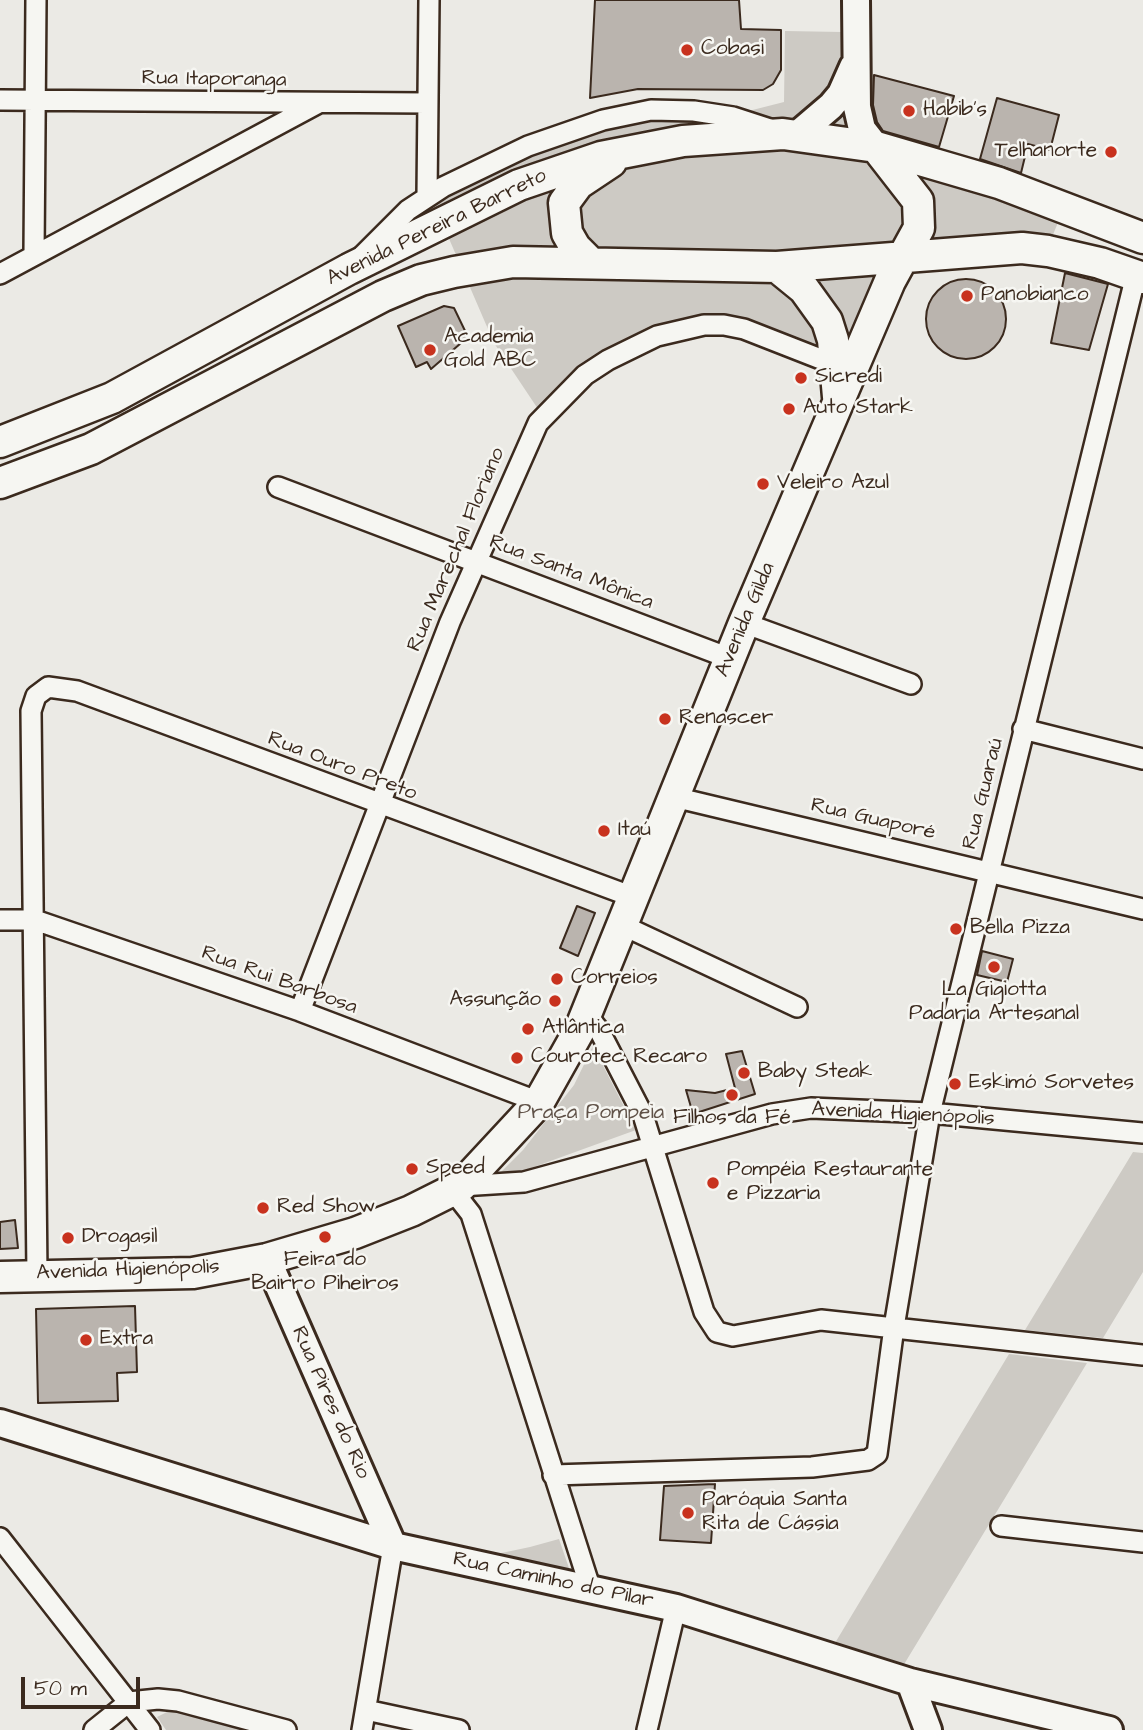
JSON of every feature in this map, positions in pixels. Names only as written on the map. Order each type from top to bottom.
[{"type":"main road","points":[[856,0],[855,62],[859,119],[876,147]]},
{"type":"main road","points":[[790,135],[836,100],[855,62]]},
{"type":"main road","name":"Avenida Pereira Barreto","points":[[0,442],[112,398],[349,269],[527,181],[575,164],[693,139],[790,135],[876,147],[999,183],[1143,238]]},
{"type":"main road","name":"Avenida Gilda","points":[[457,1189],[539,1102],[586,1014],[744,622],[901,259],[919,228],[920,210],[911,192],[876,147]]},
{"type":"main road","points":[[590,262],[575,247],[567,233],[564,203],[578,184],[626,152]]},
{"type":"main road","name":"Avenida Pereira Barreto","points":[[0,483],[91,449],[383,296],[421,280],[513,262],[777,267],[1022,248],[1100,262],[1139,277]]},
{"type":"main road","points":[[777,267],[818,305],[830,331],[839,404]]},
{"type":"main road","name":"Avenida Higienópolis","points":[[0,1277],[193,1273],[267,1259],[355,1233],[457,1189]]},
{"type":"main road","name":"Rua Pires do Rio","points":[[267,1259],[393,1546]]},
{"type":"main road","name":"Rua Caminho do Pilar","points":[[0,1423],[393,1546],[590,1587],[676,1608],[910,1682],[1109,1730]]},
{"type":"main road","points":[[910,1682],[928,1730]]},
{"type":"street","points":[[34,254],[36,0]]},
{"type":"street","points":[[427,196],[429,0]]},
{"type":"street","name":"Rua Itaporanga","points":[[0,100],[427,103]]},
{"type":"street","points":[[0,274],[318,103]]},
{"type":"street","points":[[349,269],[408,210],[427,196],[528,146],[629,114],[694,111],[733,117],[790,135]]},
{"type":"street","name":"Rua Guaraú","points":[[554,1475],[812,1467],[873,1458],[877,1454],[894,1327],[930,1113],[1023,729],[1139,277]]},
{"type":"street","name":"Rua Marechal Floriano","points":[[300,1011],[378,805],[477,561],[538,423],[585,375],[632,347],[679,330],[724,325],[836,365]]},
{"type":"street","name":"Rua Santa Mônica","points":[[278,487],[729,658]]},
{"type":"street","points":[[744,622],[911,684]]},
{"type":"street","name":"Rua Ouro Preto","points":[[35,920],[32,711],[36,696],[48,687],[77,691],[378,805],[633,897]]},
{"type":"street","points":[[1023,729],[1143,759]]},
{"type":"street","name":"Rua Guaporé","points":[[674,797],[1143,909]]},
{"type":"street","name":"Rua Rui Barbosa","points":[[0,920],[35,920],[300,1011],[539,1102]]},
{"type":"street","points":[[35,920],[37,1275]]},
{"type":"street","points":[[622,925],[797,1007]]},
{"type":"street","points":[[586,1014],[598,1030],[643,1115],[704,1312],[711,1326],[723,1336],[747,1334],[810,1320],[1143,1355]]},
{"type":"street","name":"Avenida Higienópolis","points":[[457,1189],[524,1182],[772,1114],[811,1108],[930,1113],[1143,1133]]},
{"type":"street","points":[[457,1189],[471,1214],[590,1587]]},
{"type":"street","points":[[1001,1526],[1143,1542]]},
{"type":"street","points":[[0,1538],[150,1730]]},
{"type":"street","points":[[362,1730],[393,1546]]},
{"type":"street","points":[[647,1730],[676,1608]]},
{"type":"street","points":[[94,1730],[129,1702],[178,1701],[286,1730]]},
{"type":"street","points":[[366,1710],[459,1730]]},
{"type":"green space","points":[[785,31],[842,32],[848,122],[1061,215],[1050,242],[894,252],[844,357],[746,320],[725,315],[703,316],[654,327],[603,352],[580,368],[538,409],[494,343],[447,234],[392,239],[432,204],[531,155],[635,122],[717,119],[784,102]]},
{"type":"green space","name":"Praça Pompeia","points":[[593,1046],[636,1130],[520,1172],[501,1172],[523,1150],[574,1085]]},
{"type":"green space","points":[[1133,1152],[1143,1153],[1143,1272],[1103,1338],[1025,1330]]},
{"type":"green space","points":[[1009,1354],[1087,1363],[903,1666],[835,1643]]},
{"type":"green space","points":[[559,1539],[570,1571],[492,1555],[530,1547]]},
{"type":"green space","points":[[173,1709],[241,1730],[166,1730],[157,1717]]},
{"type":"building","name":"Cobasi","points":[[595,0],[739,0],[741,29],[781,30],[781,70],[773,84],[763,90],[638,89],[590,98]]},
{"type":"building","name":"Habib's","points":[[874,75],[954,96],[939,147],[883,131],[877,122],[873,105]]},
{"type":"building","points":[[997,98],[1059,115],[1050,150],[1028,144],[1021,173],[980,159]]},
{"type":"building","points":[[1065,273],[1108,284],[1089,350],[1051,343]]},
{"type":"building","points":[[966,279],[981,282],[994,291],[1003,304],[1006,319],[1003,334],[994,347],[981,356],[966,359],[951,356],[938,347],[929,334],[926,319],[929,304],[938,291],[951,282]]},
{"type":"building","name":"Academia Gold ABC","points":[[444,306],[454,308],[468,337],[431,369],[427,362],[416,367],[398,326]]},
{"type":"building","points":[[577,906],[595,913],[578,956],[560,948]]},
{"type":"building","name":"La Gigiotta Padaria Artesanal","points":[[982,951],[1013,959],[1007,982],[977,975]]},
{"type":"building","points":[[742,1051],[755,1094],[693,1114],[686,1090],[715,1093],[735,1088],[726,1054]]},
{"type":"building","points":[[15,1220],[18,1248],[0,1249],[0,1222]]},
{"type":"building","name":"Extra","points":[[135,1306],[137,1372],[117,1373],[118,1401],[38,1403],[36,1309]]},
{"type":"building","name":"Paróquia Santa Rita de Cássia","points":[[715,1484],[711,1543],[660,1540],[664,1486]]},
{"type":"place","name":"Cobasi","points":[[687,50]]},
{"type":"place","name":"Habib's","points":[[909,111]]},
{"type":"place","name":"Telhanorte","points":[[1111,152]]},
{"type":"place","name":"Panobianco","points":[[967,296]]},
{"type":"place","name":"Academia Gold ABC","points":[[430,350]]},
{"type":"place","name":"Sicredi","points":[[801,378]]},
{"type":"place","name":"Auto Stark","points":[[789,409]]},
{"type":"place","name":"Veleiro Azul","points":[[763,484]]},
{"type":"place","name":"Renascer","points":[[665,719]]},
{"type":"place","name":"Itaú","points":[[604,831]]},
{"type":"place","name":"Bella Pizza","points":[[956,929]]},
{"type":"place","name":"La Gigiotta Padaria Artesanal","points":[[994,967]]},
{"type":"place","name":"Correios","points":[[557,979]]},
{"type":"place","name":"Assunção","points":[[555,1001]]},
{"type":"place","name":"Atlântica","points":[[528,1029]]},
{"type":"place","name":"Courotec Recaro","points":[[517,1058]]},
{"type":"place","name":"Baby Steak","points":[[744,1073]]},
{"type":"place","name":"Eskimó Sorvetes","points":[[955,1084]]},
{"type":"place","name":"Filhos da Fé","points":[[732,1095]]},
{"type":"place","name":"Speed","points":[[412,1169]]},
{"type":"place","name":"Pompéia Restaurante e Pizzaria","points":[[713,1183]]},
{"type":"place","name":"Red Show","points":[[263,1208]]},
{"type":"place","name":"Feira do Bairro Piheiros","points":[[325,1237]]},
{"type":"place","name":"Drogasil","points":[[68,1238]]},
{"type":"place","name":"Extra","points":[[86,1340]]},
{"type":"place","name":"Paróquia Santa Rita de Cássia","points":[[688,1513]]}]
